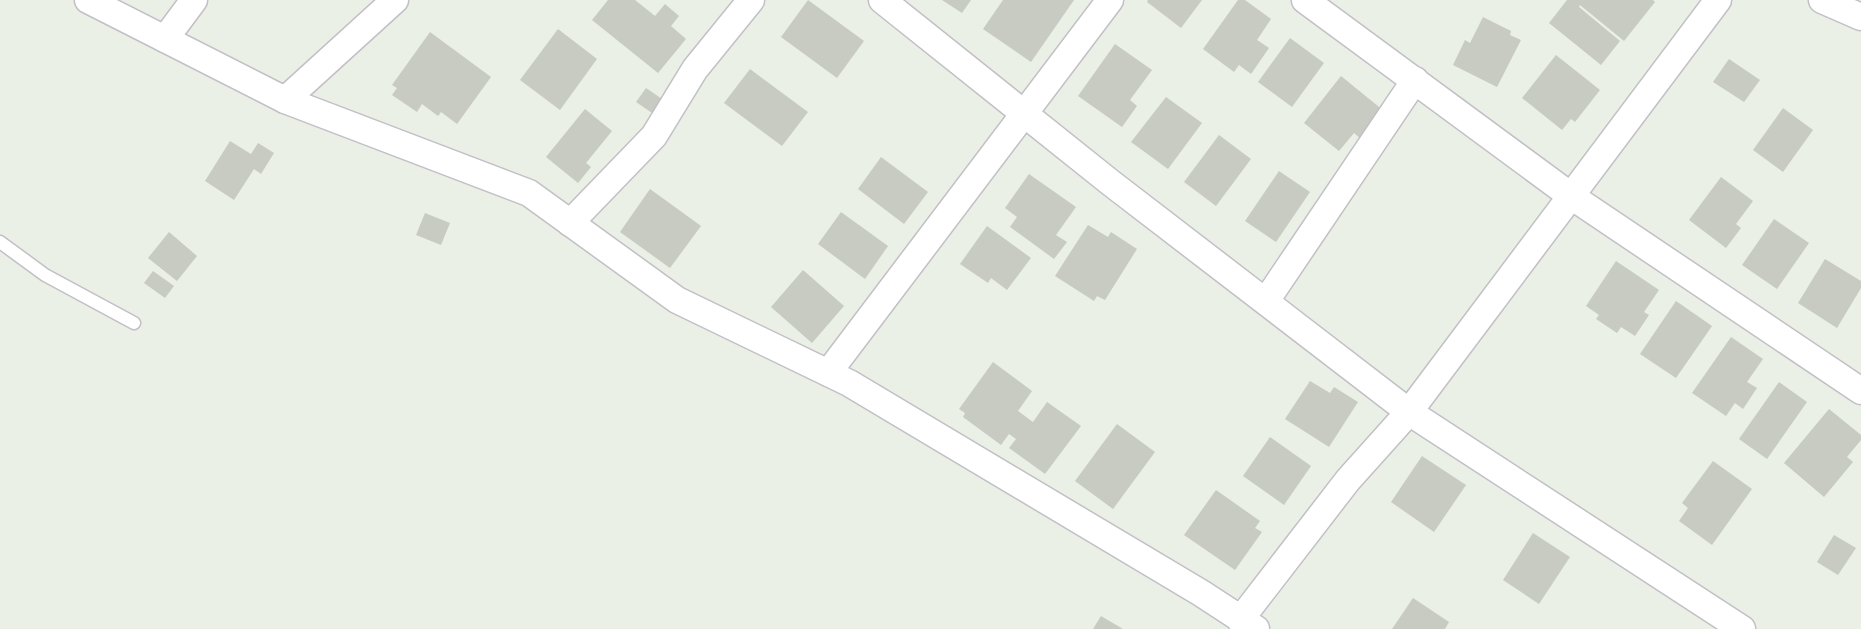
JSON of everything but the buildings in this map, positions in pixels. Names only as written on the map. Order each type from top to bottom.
[{"type":"street","points":[[88,0],[285,100],[529,193],[677,300],[828,373],[1201,593],[1248,624],[1348,480],[1409,412],[1718,0]]},
{"type":"street","points":[[165,39],[194,0]]},
{"type":"street","points":[[285,100],[395,0]]},
{"type":"street","points":[[570,223],[654,136],[695,69],[751,0]]},
{"type":"street","points":[[882,0],[1409,412],[1742,629]]},
{"type":"street","points":[[828,373],[1110,0]]},
{"type":"street","points":[[1305,0],[1571,196],[1861,391]]},
{"type":"street","points":[[1822,0],[1861,17]]},
{"type":"street","points":[[1266,301],[1415,80]]},
{"type":"lane","points":[[0,242],[45,275],[134,323]]}]
